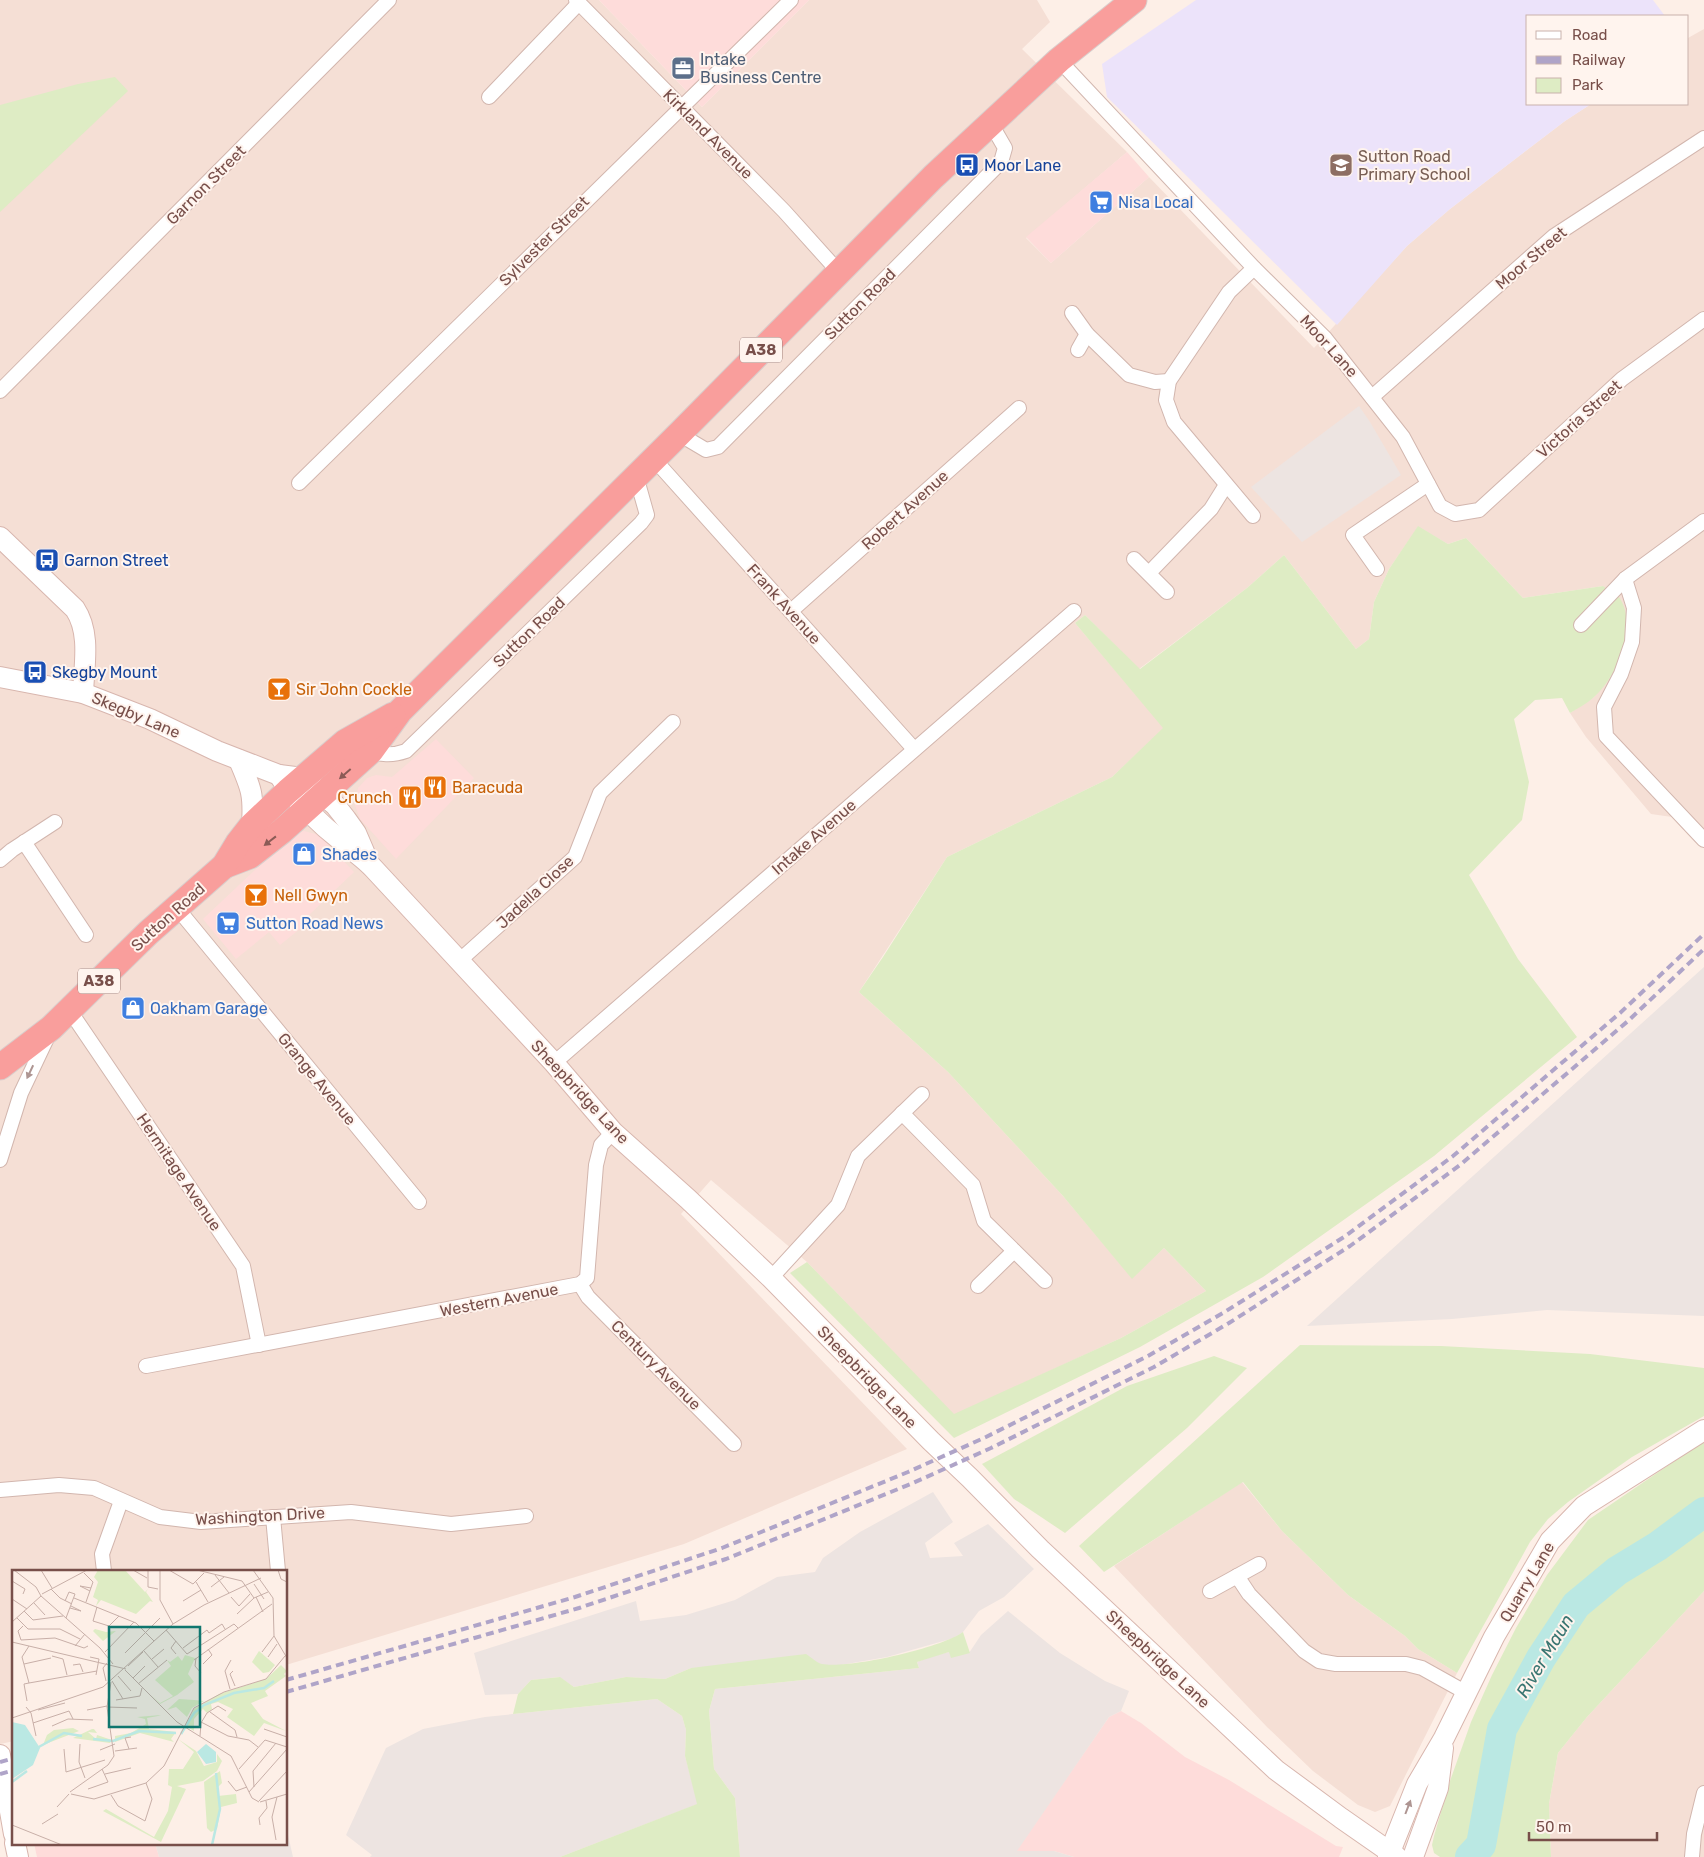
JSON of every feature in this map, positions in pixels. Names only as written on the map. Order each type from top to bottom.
[{"type":"highway","name":"Sutton Road","points":[[224,866],[250,856],[315,802],[363,744],[400,711],[679,434],[838,271],[990,122],[1059,60],[1134,0]]},
{"type":"highway","name":"Sutton Road","points":[[0,1067],[70,1011],[115,964],[224,866],[238,843],[290,781],[346,742],[363,744]]},
{"type":"street","name":"Garnon Street","points":[[0,391],[389,0]]},
{"type":"street","name":"Sylvester Street","points":[[299,483],[790,0]]},
{"type":"street","name":"Kirkland Avenue","points":[[577,2],[784,211],[838,271]]},
{"type":"street","points":[[489,97],[577,2]]},
{"type":"street","name":"Moor Lane","points":[[1059,60],[1254,268],[1326,338],[1403,437],[1440,506],[1454,514]]},
{"type":"street","name":"Sutton Road","points":[[679,434],[706,450],[718,446],[725,440],[1002,162],[1004,148],[990,122]]},
{"type":"street","name":"Moor Street","points":[[1372,397],[1554,236],[1704,138]]},
{"type":"street","points":[[1253,516],[1174,422],[1166,400],[1169,381],[1229,292],[1254,268]]},
{"type":"street","points":[[1072,313],[1087,334],[1129,375],[1155,382],[1169,381]]},
{"type":"street","name":"Victoria Street","points":[[1454,514],[1479,510],[1622,379],[1704,319]]},
{"type":"street","points":[[1078,350],[1087,334]]},
{"type":"street","name":"Robert Avenue","points":[[791,612],[1018,408]]},
{"type":"street","name":"Sutton Road","points":[[363,744],[393,755],[406,751],[642,524],[647,515],[644,467]]},
{"type":"street","name":"Frank Avenue","points":[[644,467],[791,612],[914,749]]},
{"type":"street","points":[[1377,570],[1353,535],[1428,484]]},
{"type":"street","points":[[1149,573],[1211,509],[1226,485]]},
{"type":"street","points":[[1581,625],[1624,578],[1704,521]]},
{"type":"street","points":[[0,538],[81,618],[85,642],[83,693]]},
{"type":"street","points":[[1134,559],[1167,592]]},
{"type":"street","points":[[1624,578],[1634,608],[1632,642],[1621,674],[1604,707],[1606,736],[1704,840]]},
{"type":"street","name":"Intake Avenue","points":[[554,1062],[1074,611]]},
{"type":"street","name":"Skegby Lane","points":[[0,677],[83,693],[150,719],[290,781],[315,802]]},
{"type":"street","name":"Jadella Close","points":[[459,962],[575,857],[600,793],[673,722]]},
{"type":"street","points":[[239,760],[253,793],[252,826]]},
{"type":"street","name":"Sheepbridge Lane","points":[[315,802],[335,805],[356,833],[369,863],[554,1062],[614,1132],[771,1278],[1008,1518],[1276,1770],[1392,1856]]},
{"type":"street","points":[[0,860],[55,822]]},
{"type":"street","points":[[24,842],[86,935]]},
{"type":"street","name":"Grange Avenue","points":[[177,908],[419,1202]]},
{"type":"street","name":"Hermitage Avenue","points":[[70,1011],[243,1266],[259,1345]]},
{"type":"street","points":[[0,1160],[21,1093],[51,1028]]},
{"type":"street","points":[[771,1278],[838,1205],[858,1156],[922,1094]]},
{"type":"street","points":[[902,1113],[973,1185],[984,1221],[1045,1280]]},
{"type":"street","name":"Western Avenue","points":[[146,1366],[580,1284],[587,1278],[596,1165],[601,1145],[614,1132]]},
{"type":"street","points":[[978,1286],[1014,1251]]},
{"type":"street","name":"Century Avenue","points":[[580,1284],[588,1297],[734,1444]]},
{"type":"street","name":"Quarry Lane","points":[[1392,1856],[1417,1784],[1444,1738],[1466,1692],[1520,1591],[1550,1541],[1584,1506],[1704,1430]]},
{"type":"street","name":"Washington Drive","points":[[0,1490],[59,1485],[94,1488],[160,1517],[201,1522],[351,1512],[451,1524],[526,1516]]},
{"type":"street","points":[[104,1570],[102,1554],[121,1500]]},
{"type":"street","points":[[273,1517],[278,1570]]},
{"type":"street","points":[[1210,1591],[1258,1564]]},
{"type":"street","points":[[1237,1576],[1249,1594],[1304,1651],[1319,1661],[1336,1664],[1406,1664],[1422,1668],[1466,1692]]},
{"type":"street","name":"Quarry Lane","points":[[1412,1857],[1438,1788],[1444,1738]]},
{"type":"street","points":[[0,1755],[12,1823]]},
{"type":"street","points":[[1692,1857],[1694,1834],[1704,1793]]},
{"type":"street","points":[[15,1844],[18,1857]]},
{"type":"shaded area","points":[[0,0],[599,0],[702,107],[809,0],[1037,0],[1050,22],[1022,49],[1127,152],[1026,238],[1051,263],[1149,177],[1314,348],[1407,246],[1450,209],[1565,121],[1589,105],[1689,105],[1689,37],[1704,29],[1704,830],[1693,840],[1672,817],[1651,814],[1586,737],[1570,713],[1594,697],[1614,673],[1625,640],[1603,586],[1523,598],[1466,538],[1448,544],[1418,527],[1389,569],[1374,602],[1369,639],[1356,649],[1284,555],[1247,588],[1139,669],[1085,615],[1075,623],[1164,728],[1112,777],[947,857],[859,992],[948,1072],[1063,1196],[1132,1278],[1164,1248],[1206,1291],[1121,1338],[954,1415],[807,1262],[711,1180],[681,1214],[907,1449],[684,1544],[288,1664],[288,1570],[12,1570],[12,1741],[0,1744]]},
{"type":"shaded area","points":[[599,0],[809,0],[702,107]]},
{"type":"shaded area","name":"Sutton Road Primary School","points":[[1196,0],[1653,0],[1664,15],[1526,15],[1526,105],[1589,105],[1565,121],[1450,209],[1407,246],[1337,325],[1107,97],[1102,64]]},
{"type":"shaded area","points":[[1127,152],[1149,177],[1051,263],[1026,237]]},
{"type":"shaded area","points":[[1359,406],[1401,475],[1302,542],[1251,487]]},
{"type":"shaded area","points":[[436,739],[474,778],[396,859],[360,819],[355,805],[358,788],[367,778],[376,775],[392,777]]},
{"type":"shaded area","points":[[304,831],[319,835],[354,872],[308,916],[311,920],[280,945],[269,932],[236,959],[203,919],[294,833]]},
{"type":"shaded area","points":[[1704,967],[1704,1316],[1547,1310],[1452,1319],[1307,1326]]},
{"type":"shaded area","points":[[1242,1482],[1282,1531],[1348,1595],[1405,1636],[1418,1649],[1457,1673],[1390,1806],[1375,1812],[1358,1805],[1313,1771],[1267,1727],[1114,1566]]},
{"type":"shaded area","points":[[933,1492],[953,1522],[925,1543],[930,1558],[963,1556],[954,1543],[988,1524],[1034,1569],[1004,1597],[979,1611],[963,1632],[954,1638],[887,1657],[841,1665],[691,1668],[665,1679],[626,1677],[574,1687],[559,1677],[531,1680],[518,1694],[485,1695],[474,1653],[636,1601],[640,1621],[686,1615],[735,1600],[777,1577],[815,1572],[823,1558],[860,1532]]},
{"type":"shaded area","points":[[1704,1591],[1704,1857],[1551,1857],[1549,1804],[1558,1753],[1587,1717]]},
{"type":"shaded area","points":[[1008,1611],[1060,1653],[1105,1681],[1129,1691],[1121,1711],[1109,1717],[1017,1851],[1054,1851],[1074,1857],[740,1857],[735,1798],[714,1769],[709,1711],[715,1689],[919,1668],[917,1662],[933,1656],[949,1652],[969,1653],[981,1635]]},
{"type":"shaded area","points":[[657,1699],[682,1716],[686,1730],[685,1756],[698,1804],[560,1857],[370,1857],[372,1855],[346,1835],[386,1748],[423,1729],[485,1717]]},
{"type":"shaded area","points":[[1121,1711],[1141,1723],[1185,1757],[1229,1780],[1336,1846],[1343,1847],[1339,1857],[1074,1857],[1054,1851],[1016,1851],[1109,1717]]},
{"type":"shaded area","points":[[288,1835],[293,1857],[159,1857],[155,1844],[288,1844]]},
{"type":"shaded area","points":[[34,1844],[155,1844],[159,1857],[37,1857]]},
{"type":"green space","points":[[115,77],[128,91],[0,212],[0,105],[78,84]]},
{"type":"green space","points":[[1418,526],[1448,544],[1466,538],[1523,598],[1603,586],[1619,597],[1625,609],[1627,622],[1626,636],[1617,665],[1602,689],[1593,698],[1570,713],[1562,698],[1535,700],[1514,719],[1529,782],[1522,820],[1469,875],[1518,959],[1577,1037],[1434,1156],[1263,1277],[1140,1347],[954,1438],[790,1273],[807,1262],[954,1414],[1121,1338],[1206,1291],[1164,1248],[1132,1279],[1063,1196],[948,1072],[859,992],[947,857],[1112,777],[1163,728],[1075,623],[1085,615],[1140,669],[1247,588],[1284,555],[1356,649],[1369,639],[1374,602],[1389,569]]},
{"type":"green space","points":[[1300,1345],[1441,1346],[1590,1354],[1704,1368],[1704,1416],[1632,1457],[1568,1502],[1548,1519],[1530,1542],[1457,1673],[1418,1649],[1405,1636],[1348,1595],[1282,1531],[1243,1482],[1104,1572],[1079,1546]]},
{"type":"green space","points":[[1214,1356],[1247,1368],[1187,1428],[1065,1533],[1014,1499],[982,1464],[1127,1386]]},
{"type":"green space","points":[[1704,1441],[1704,1591],[1587,1717],[1558,1753],[1549,1804],[1551,1857],[1440,1857],[1434,1853],[1432,1845],[1434,1836],[1450,1781],[1471,1722],[1516,1628],[1547,1575],[1588,1520]]},
{"type":"green space","points":[[963,1632],[970,1653],[951,1658],[949,1652],[917,1662],[919,1668],[715,1689],[709,1711],[714,1769],[735,1798],[740,1857],[560,1857],[697,1804],[685,1756],[686,1730],[682,1716],[657,1699],[513,1714],[518,1694],[531,1680],[560,1677],[574,1687],[626,1677],[665,1679],[691,1668],[806,1654],[822,1664],[835,1665],[894,1656],[935,1644]]},
{"type":"waterway","name":"River Maun","points":[[1470,1857],[1481,1845],[1502,1729],[1541,1658],[1576,1605],[1617,1571],[1658,1546],[1704,1512]]},
{"type":"railway","points":[[288,1679],[575,1597],[722,1548],[908,1472],[986,1437],[1148,1356],[1223,1313],[1344,1237],[1453,1156],[1620,1013],[1704,934]]},
{"type":"railway","points":[[288,1691],[579,1608],[726,1559],[913,1483],[991,1448],[1154,1367],[1229,1323],[1350,1246],[1460,1165],[1628,1021],[1704,949]]},
{"type":"railway","points":[[0,1762],[12,1759]]},
{"type":"railway","points":[[0,1774],[12,1771]]},
{"type":"place","name":"Intake Business Centre","points":[[683,68]]},
{"type":"place","name":"Moor Lane","points":[[967,165]]},
{"type":"place","name":"Sutton Road Primary School","points":[[1341,165]]},
{"type":"place","name":"Nisa Local","points":[[1101,202]]},
{"type":"place","name":"Garnon Street","points":[[47,560]]},
{"type":"place","name":"Skegby Mount","points":[[35,672]]},
{"type":"place","name":"Sir John Cockle","points":[[279,689]]},
{"type":"place","name":"Baracuda","points":[[435,787]]},
{"type":"place","name":"Crunch","points":[[410,797]]},
{"type":"place","name":"Shades","points":[[304,854]]},
{"type":"place","name":"Nell Gwyn","points":[[256,895]]},
{"type":"place","name":"Sutton Road News","points":[[228,923]]},
{"type":"place","name":"Oakham Garage","points":[[133,1008]]}]
